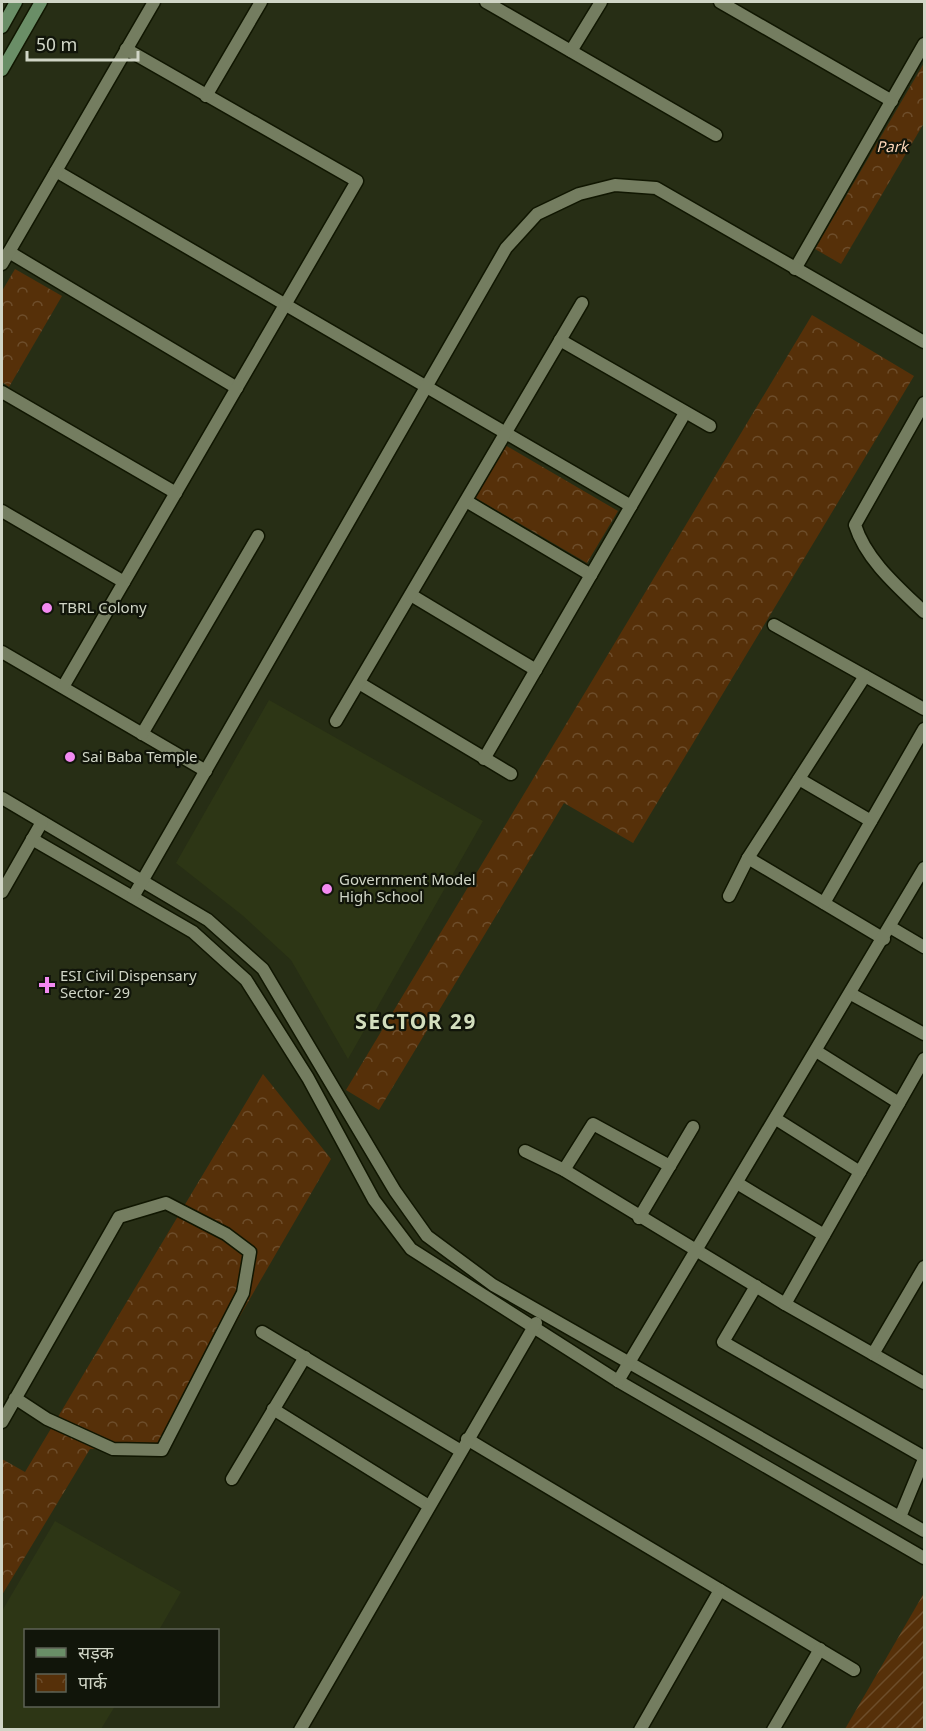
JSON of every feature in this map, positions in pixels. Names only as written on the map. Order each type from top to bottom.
[{"type":"main road","points":[[2,27],[16,2]]},
{"type":"main road","points":[[2,70],[41,2]]},
{"type":"street","points":[[2,264],[153,2]]},
{"type":"street","points":[[207,96],[261,2]]},
{"type":"street","points":[[486,2],[716,135]]},
{"type":"street","points":[[571,51],[601,2]]},
{"type":"street","points":[[720,2],[739,6],[892,100]]},
{"type":"street","points":[[795,268],[924,44]]},
{"type":"street","points":[[63,687],[357,182],[126,49]]},
{"type":"street","points":[[56,171],[631,506]]},
{"type":"street","points":[[133,897],[506,248],[537,214],[579,194],[615,185],[656,188],[924,342]]},
{"type":"street","points":[[9,252],[237,388]]},
{"type":"street","points":[[336,721],[582,303]]},
{"type":"street","points":[[561,340],[710,426]]},
{"type":"street","points":[[2,392],[176,493]]},
{"type":"street","points":[[924,403],[855,525],[861,543],[897,586],[924,612]]},
{"type":"street","points":[[484,759],[685,413]]},
{"type":"street","points":[[466,501],[591,575]]},
{"type":"street","points":[[2,511],[124,582]]},
{"type":"street","points":[[142,734],[258,536]]},
{"type":"street","points":[[411,595],[536,670]]},
{"type":"street","points":[[774,625],[924,709]]},
{"type":"street","points":[[2,652],[206,771]]},
{"type":"street","points":[[729,896],[748,858],[866,676]]},
{"type":"street","points":[[359,683],[511,774]]},
{"type":"street","points":[[824,903],[924,729]]},
{"type":"street","points":[[799,779],[872,821]]},
{"type":"street","points":[[2,798],[208,920],[263,969],[395,1191],[428,1236],[493,1285],[924,1531]]},
{"type":"street","points":[[2,892],[42,822]]},
{"type":"street","points":[[32,839],[193,932],[246,980],[308,1078],[374,1200],[411,1249],[533,1329],[618,1381],[924,1558]]},
{"type":"street","points":[[748,858],[884,939]]},
{"type":"street","points":[[618,1381],[884,939],[924,868]]},
{"type":"street","points":[[891,927],[924,947]]},
{"type":"street","points":[[851,994],[924,1034]]},
{"type":"street","points":[[816,1051],[899,1103]]},
{"type":"street","points":[[785,1304],[924,1059]]},
{"type":"street","points":[[776,1119],[860,1172]]},
{"type":"street","points":[[564,1170],[593,1124],[670,1166]]},
{"type":"street","points":[[639,1218],[693,1127]]},
{"type":"street","points":[[525,1151],[564,1170],[639,1218],[924,1383]]},
{"type":"street","points":[[737,1183],[824,1235]]},
{"type":"street","points":[[2,1422],[15,1398],[119,1217],[166,1203],[226,1234],[250,1252],[243,1293],[162,1450],[113,1449],[47,1419],[15,1398]]},
{"type":"street","points":[[873,1354],[924,1267]]},
{"type":"street","points":[[756,1286],[723,1342],[924,1458],[900,1517]]},
{"type":"street","points":[[300,1730],[541,1312]]},
{"type":"street","points":[[262,1332],[461,1451]]},
{"type":"street","points":[[232,1479],[304,1357]]},
{"type":"street","points":[[273,1410],[429,1506]]},
{"type":"street","points":[[467,1439],[854,1670]]},
{"type":"street","points":[[640,1730],[720,1590]]},
{"type":"street","points":[[773,1730],[820,1649]]},
{"type":"shaded area","name":"Government Model High School","points":[[269,700],[483,821],[348,1059],[291,960],[242,915],[176,863]]},
{"type":"shaded area","points":[[55,1521],[181,1592],[160,1629],[24,1629],[24,1707],[114,1707],[101,1729],[2,1729],[2,1611]]},
{"type":"green space","name":"Park","points":[[924,63],[924,123],[841,264],[815,249]]},
{"type":"green space","points":[[15,269],[62,296],[9,387],[2,382],[2,291]]},
{"type":"green space","points":[[812,315],[914,376],[633,843],[564,803],[379,1110],[346,1090]]},
{"type":"green space","points":[[505,445],[618,511],[587,563],[474,497]]},
{"type":"green space","points":[[263,1074],[331,1159],[162,1450],[90,1449],[2,1595],[2,1459],[25,1472]]},
{"type":"green space","points":[[924,1593],[924,1729],[845,1729]]},
{"type":"place","name":"TBRL Colony","points":[[47,608]]},
{"type":"place","name":"Sai Baba Temple","points":[[70,757]]},
{"type":"place","name":"Government Model High School","points":[[327,889]]},
{"type":"place","name":"ESI Civil Dispensary Sector- 29","points":[[47,985]]},
{"type":"district","name":"SECTOR 29","points":[[416,1022]]}]
